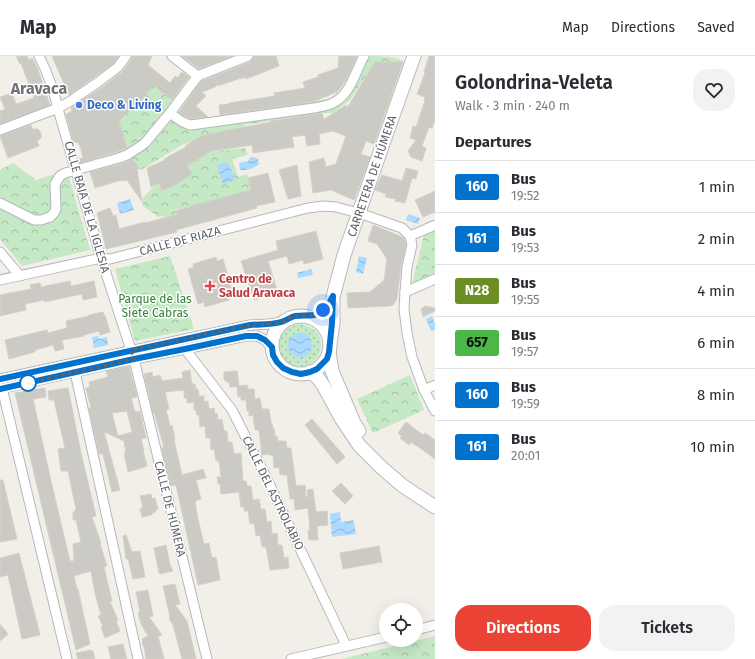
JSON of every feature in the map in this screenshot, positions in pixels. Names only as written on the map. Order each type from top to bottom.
[{"type":"main road","name":"CARRETERA DE HÚMERA","points":[[303,316],[315,315],[321,312],[329,305],[333,296],[344,255],[414,56]]},
{"type":"main road","name":"CARRETERA DE HÚMERA","points":[[333,296],[330,348],[332,371],[354,424],[382,468]]},
{"type":"main road","points":[[296,316],[303,316],[312,318],[325,328],[329,336],[330,348],[327,359],[317,369],[301,374],[283,368],[277,362],[273,355],[272,340],[277,327],[282,322],[296,316]]},
{"type":"main road","name":"CARRETERA DE HÚMERA","points":[[310,372],[318,378],[323,385],[359,445],[403,486],[435,507]]},
{"type":"street","name":"CALLE BAJA DE LA IGLESIA","points":[[39,56],[51,83],[101,258],[132,354]]},
{"type":"street","points":[[0,130],[58,108],[84,92],[118,67],[126,56]]},
{"type":"street","points":[[172,56],[197,77]]},
{"type":"street","points":[[0,203],[34,220],[41,220],[50,217],[56,209],[55,184],[60,176],[65,173],[119,158],[136,150],[170,113],[197,77],[248,56]]},
{"type":"street","points":[[170,113],[183,123],[191,125],[307,110],[329,105],[340,99],[348,89],[364,56]]},
{"type":"street","name":"CALLE DE RIAZA","points":[[0,280],[101,258],[110,259],[308,208],[324,206],[336,207],[359,213],[402,228],[410,236]]},
{"type":"street","points":[[435,225],[410,236],[412,245],[407,267],[404,309],[412,357],[424,390],[435,411]]},
{"type":"street","points":[[0,252],[20,276]]},
{"type":"street","points":[[405,292],[435,279]]},
{"type":"street","points":[[0,379],[132,354],[250,325],[282,322]]},
{"type":"street","points":[[67,659],[1,388],[75,372],[132,354],[185,349],[246,336],[257,336],[265,340],[272,347]]},
{"type":"street","name":"CALLE DEL ASTROLABIO","points":[[185,349],[232,410],[272,489],[344,641],[345,646]]},
{"type":"street","name":"CALLE DE HÚMERA","points":[[132,354],[206,659]]},
{"type":"street","points":[[75,372],[138,659]]},
{"type":"street","points":[[424,390],[435,385]]},
{"type":"street","points":[[423,628],[435,625]]},
{"type":"street","points":[[291,659],[379,639]]},
{"type":"green space","points":[[370,56],[392,57],[404,62],[375,62],[350,100],[333,113],[322,113],[244,125],[244,127],[184,144],[141,170],[130,156],[119,121],[145,96],[153,85],[179,106],[177,110],[187,119],[193,120],[328,99],[339,95]]},
{"type":"green space","points":[[245,148],[248,155],[232,159],[238,177],[247,174],[253,194],[246,191],[190,206],[191,209],[186,210],[185,208],[176,210],[177,215],[164,218],[163,216],[158,217],[143,206],[142,199],[158,182],[162,191],[174,185],[187,165],[213,151]]},
{"type":"green space","points":[[13,163],[36,180],[67,170],[90,250],[22,266],[0,239],[0,170]]},
{"type":"green space","points":[[435,230],[435,274],[412,284],[424,235]]},
{"type":"green space","name":"Parque de las Siete Cabras","points":[[170,256],[194,329],[135,341],[115,269]]},
{"type":"green space","points":[[300,324],[311,328],[318,334],[321,341],[321,350],[318,357],[312,363],[304,366],[295,366],[287,362],[283,357],[280,351],[279,340],[284,331],[294,325]]},
{"type":"green space","points":[[410,375],[424,410],[373,433],[357,399]]},
{"type":"green space","points":[[435,636],[435,659],[342,659],[391,647],[423,647],[423,639]]},
{"type":"water","points":[[251,157],[258,159],[259,164],[250,169],[240,170],[239,163],[248,161]]},
{"type":"water","points":[[228,162],[235,180],[223,184],[217,165]]},
{"type":"water","points":[[130,199],[134,210],[120,214],[117,203]]},
{"type":"water","points":[[408,214],[420,218],[418,224],[406,220]]},
{"type":"water","points":[[359,256],[367,258],[363,274],[356,272]]},
{"type":"water","points":[[311,269],[313,275],[298,278],[297,273]]},
{"type":"water","points":[[432,316],[435,323],[435,329],[431,331],[426,319]]},
{"type":"water","points":[[300,333],[309,336],[312,345],[309,354],[300,357],[291,354],[288,345],[291,336]]},
{"type":"water","points":[[98,336],[99,339],[107,337],[108,345],[94,348],[92,337]]},
{"type":"water","points":[[340,512],[341,522],[353,520],[356,534],[332,537],[330,514]]},
{"type":"building","points":[[16,56],[27,56],[29,60],[32,58],[37,67],[50,105],[0,124],[0,111],[5,109],[0,97],[12,93],[16,104],[34,98],[21,63],[20,64]]},
{"type":"building","points":[[52,56],[119,56],[114,63],[69,95]]},
{"type":"building","points":[[132,56],[152,56],[148,65],[170,83],[175,76],[177,78],[182,72],[189,77],[172,100],[153,85],[145,96],[119,121],[127,148],[80,163],[79,159],[83,158],[81,149],[78,142],[74,143],[66,114],[72,111],[71,108],[122,72],[131,60]]},
{"type":"building","points":[[182,56],[232,56],[199,69]]},
{"type":"building","points":[[254,56],[276,56],[279,66],[246,79],[245,77],[218,86],[218,84],[215,87],[202,92],[206,96],[196,106],[208,117],[191,119],[179,112],[201,81],[250,62]]},
{"type":"building","points":[[339,56],[357,56],[347,79],[337,92],[312,102],[220,115],[219,105],[275,96],[274,93],[305,88],[303,82],[338,68]]},
{"type":"building","points":[[429,56],[435,56],[435,120],[432,128],[429,127],[422,146],[426,148],[422,161],[411,157],[408,151],[416,140],[410,138],[413,126],[416,127],[425,101],[425,97],[417,94],[425,73],[424,72]]},
{"type":"building","points":[[375,62],[403,62],[374,144],[366,141],[361,154],[370,157],[354,200],[331,190],[313,193],[309,162],[324,158],[326,167],[336,164],[346,136],[333,131],[319,134],[320,144],[307,146],[305,135],[292,137],[294,147],[253,153],[252,145],[211,151],[187,166],[192,174],[175,185],[162,191],[159,183],[151,187],[147,168],[165,160],[164,159],[186,147],[185,146],[203,135],[271,121],[322,113],[323,120],[346,105],[347,108]]},
{"type":"building","points":[[31,125],[32,129],[38,129],[41,133],[41,138],[37,141],[39,146],[8,158],[0,136]]},
{"type":"building","points":[[132,159],[140,169],[137,169],[142,202],[127,180],[121,180],[95,188],[90,172],[121,164]]},
{"type":"building","points":[[297,165],[301,196],[288,199],[279,170]]},
{"type":"building","points":[[406,168],[418,171],[416,179],[412,178],[405,203],[395,201],[396,199],[385,197],[386,194],[375,190],[382,175],[402,181]]},
{"type":"building","points":[[268,173],[275,202],[256,206],[257,208],[176,230],[177,232],[106,249],[97,213],[110,208],[113,216],[116,215],[119,229],[145,223],[177,215],[176,211],[190,206],[251,190],[248,178]]},
{"type":"building","points":[[435,191],[435,212],[423,217],[415,200]]},
{"type":"building","points":[[373,225],[400,236],[405,241],[406,245],[401,266],[397,299],[393,305],[389,306],[348,308],[347,293],[370,292],[384,280],[387,259],[377,244],[368,241]]},
{"type":"building","points":[[316,231],[323,259],[304,264],[303,260],[289,264],[287,256],[268,261],[278,293],[254,300],[241,261],[278,250],[276,241]]},
{"type":"building","points":[[216,257],[217,261],[223,259],[233,294],[227,296],[229,300],[205,307],[204,302],[198,304],[188,269],[194,267],[193,264]]},
{"type":"building","points":[[70,281],[71,286],[94,281],[97,297],[83,300],[82,294],[44,302],[44,300],[25,304],[26,310],[0,316],[0,295],[31,289],[30,285],[40,283],[41,287]]},
{"type":"building","points":[[425,306],[435,308],[435,311],[423,317],[421,309]]},
{"type":"building","points":[[103,312],[110,332],[100,335],[99,331],[84,336],[62,340],[64,349],[55,351],[53,345],[35,350],[35,352],[9,359],[5,340],[47,330],[48,333],[67,328],[66,321]]},
{"type":"building","points":[[129,366],[137,397],[131,398],[135,412],[140,411],[146,438],[141,439],[147,466],[128,472],[124,453],[126,453],[124,441],[104,432],[120,490],[112,492],[103,454],[99,454],[86,388],[90,387],[89,382],[108,377],[106,371]],"holes":[[[127,411],[132,432],[118,436],[112,413]]]},
{"type":"building","points":[[190,370],[192,384],[195,384],[196,389],[198,389],[199,396],[204,396],[204,402],[208,401],[209,409],[214,408],[215,414],[217,413],[218,420],[222,419],[224,431],[227,431],[228,442],[232,442],[234,454],[241,453],[243,481],[246,481],[247,486],[251,486],[253,500],[259,499],[261,509],[265,509],[267,522],[271,521],[272,534],[277,533],[278,545],[282,545],[284,558],[288,557],[289,568],[270,570],[266,547],[262,547],[260,535],[256,536],[254,523],[250,524],[248,511],[244,511],[244,507],[241,507],[239,492],[221,494],[220,484],[218,484],[217,477],[221,477],[219,461],[216,461],[214,449],[211,450],[210,438],[206,438],[205,426],[200,427],[199,415],[197,415],[196,410],[194,410],[194,402],[187,403],[187,398],[184,398],[184,390],[165,392],[169,409],[166,410],[170,426],[172,425],[182,475],[203,469],[206,478],[196,480],[201,499],[195,501],[204,544],[209,543],[212,558],[216,557],[220,580],[198,585],[176,485],[171,486],[163,454],[162,447],[164,447],[153,413],[144,374],[152,372],[153,377],[160,375],[162,381],[183,378],[182,372]]},
{"type":"building","points":[[237,371],[239,386],[247,385],[248,389],[254,389],[255,399],[260,398],[262,409],[269,409],[271,423],[278,441],[286,441],[287,448],[291,448],[296,486],[305,485],[306,497],[308,497],[307,490],[313,489],[316,512],[327,511],[328,525],[317,526],[318,540],[309,540],[308,530],[310,530],[308,508],[295,510],[294,499],[290,499],[287,475],[280,475],[279,467],[274,468],[273,455],[262,455],[259,430],[255,430],[253,415],[249,416],[246,400],[241,400],[241,396],[238,397],[237,387],[230,387],[229,382],[224,380],[224,372]]},
{"type":"building","points":[[45,388],[46,397],[33,399],[70,561],[74,561],[73,544],[81,542],[76,520],[73,520],[73,513],[76,509],[68,471],[61,471],[58,449],[65,448],[54,400],[49,400],[48,391],[68,388],[96,516],[92,517],[107,566],[104,567],[112,601],[110,602],[118,620],[116,621],[120,631],[105,638],[101,627],[103,626],[98,616],[101,615],[91,571],[74,576],[90,644],[76,650],[15,393]]},
{"type":"building","points":[[312,419],[345,457],[337,464],[305,425]]},
{"type":"building","points":[[406,422],[423,435],[425,433],[435,440],[435,459],[411,442],[409,445],[400,438],[402,436],[398,433]]},
{"type":"building","points":[[0,480],[3,480],[17,539],[0,542]]},
{"type":"building","points":[[341,483],[353,496],[345,504],[332,491]]},
{"type":"building","points":[[151,494],[152,499],[155,498],[158,509],[155,510],[156,512],[152,513],[152,515],[142,517],[140,509],[143,508],[140,496]]},
{"type":"building","points":[[126,535],[132,552],[140,551],[145,577],[133,579],[128,559],[126,559],[123,536]]},
{"type":"building","points":[[166,545],[170,565],[173,571],[160,574],[154,548]]},
{"type":"building","points":[[379,546],[382,562],[343,569],[340,553]]},
{"type":"building","points":[[19,553],[40,635],[22,639],[8,575],[0,577],[0,558]]},
{"type":"building","points":[[175,584],[180,604],[175,605],[187,621],[196,659],[182,659],[173,625],[169,618],[163,586]]},
{"type":"building","points":[[148,590],[153,616],[149,617],[162,635],[158,636],[164,659],[146,659],[142,639],[148,636],[141,624],[138,613],[140,612],[136,592]]},
{"type":"building","points":[[0,624],[8,634],[0,641]]},
{"type":"building","points":[[123,644],[127,659],[111,659],[108,647]]},
{"type":"building","points":[[91,650],[93,651],[95,659],[78,659],[76,653]]},
{"type":"bus line","name":"160","points":[[0,379],[250,325],[282,322],[296,316],[315,315],[329,305],[333,296],[332,323],[327,359],[317,369],[310,372],[301,374],[283,368],[273,355],[272,347],[265,340],[257,336],[246,336],[0,389]]},
{"type":"place","name":"Deco & Living","points":[[79,105]]},
{"type":"place","name":"Centro de Salud Aravaca","points":[[210,286]]},
{"type":"district","name":"Aravaca","points":[[39,88]]},
{"type":"route","points":[[28,383],[134,359],[131,350],[250,325],[282,322],[296,316],[315,315],[323,310]]}]
